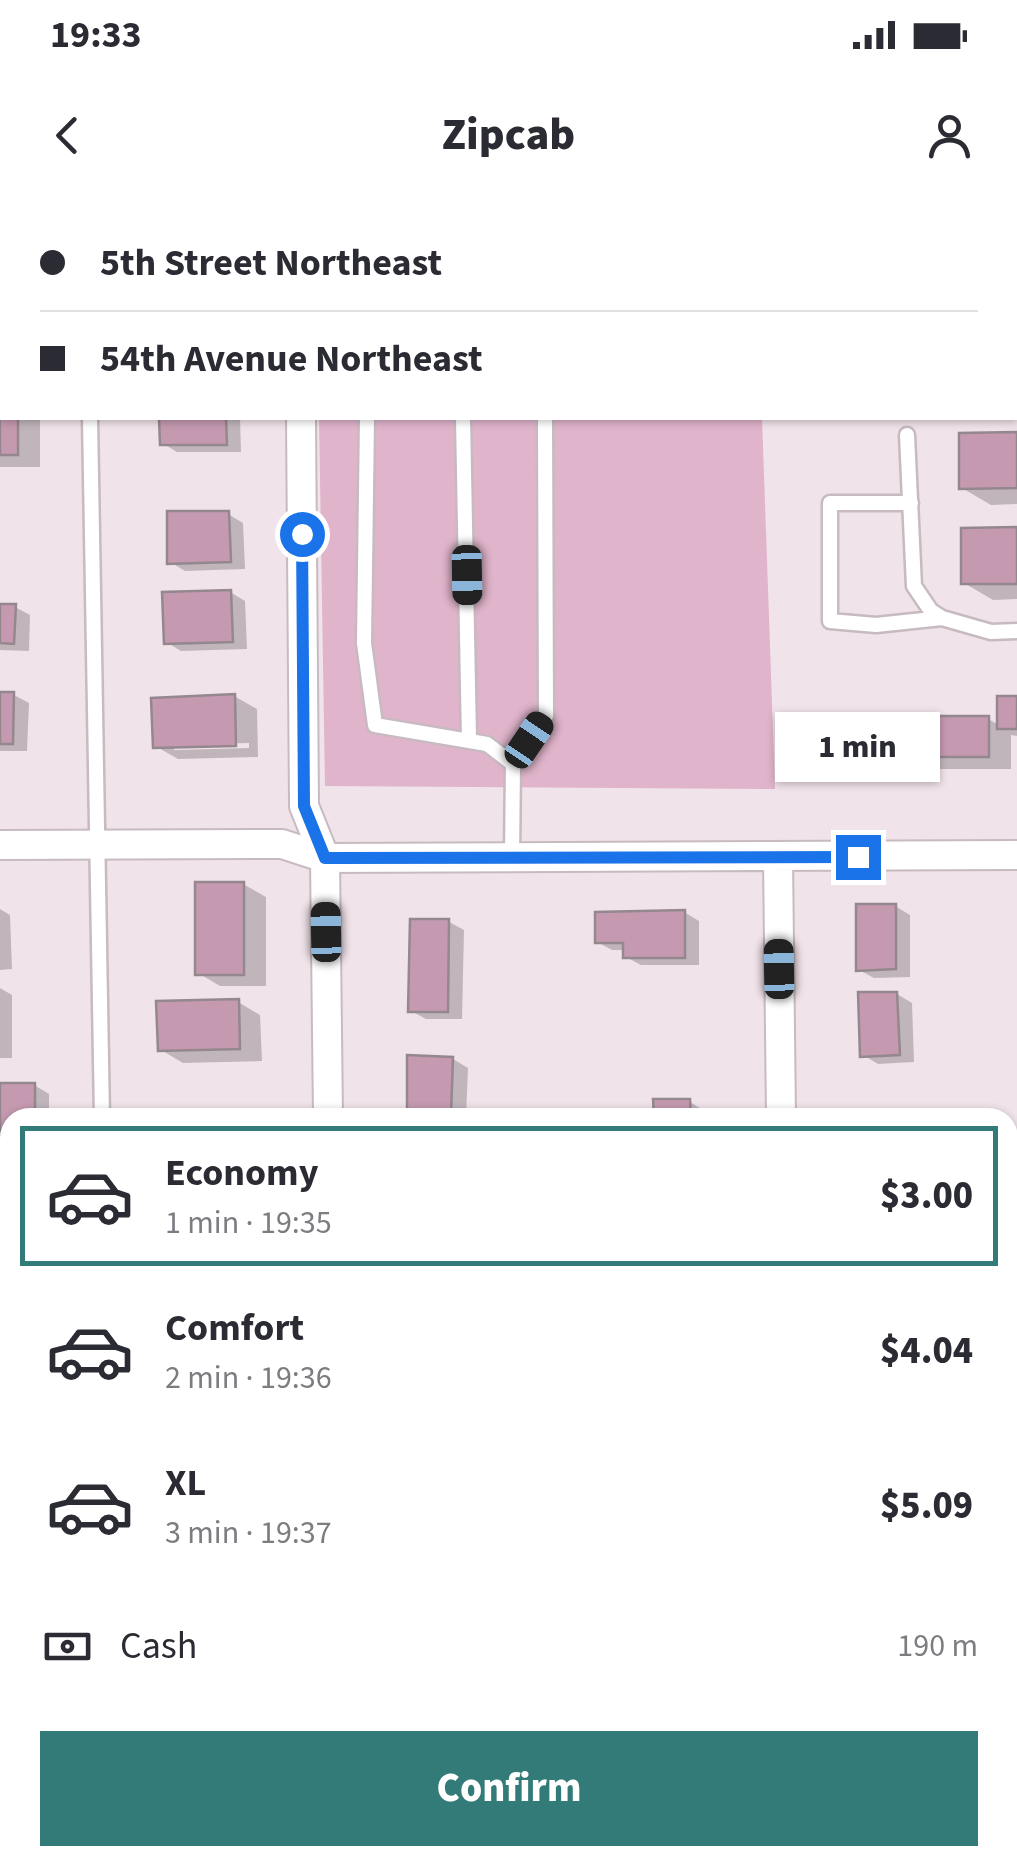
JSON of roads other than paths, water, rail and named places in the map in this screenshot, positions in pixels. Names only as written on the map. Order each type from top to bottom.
[{"type":"street","points":[[301,420],[304,806],[325,858],[328,1108]]},
{"type":"street","points":[[0,846],[282,844],[325,858],[1017,854]]},
{"type":"street","points":[[778,858],[781,1108]]},
{"type":"lane","points":[[90,420],[102,1108]]},
{"type":"lane","points":[[367,420],[364,643],[374,725],[487,744],[513,764]]},
{"type":"lane","points":[[463,420],[468,740]]},
{"type":"lane","points":[[512,858],[513,764],[546,716],[544,420]]},
{"type":"lane","points":[[907,435],[914,586],[931,611],[942,618],[991,632],[1017,632]]},
{"type":"lane","points":[[911,503],[830,503],[830,621],[876,626],[942,618]]}]
